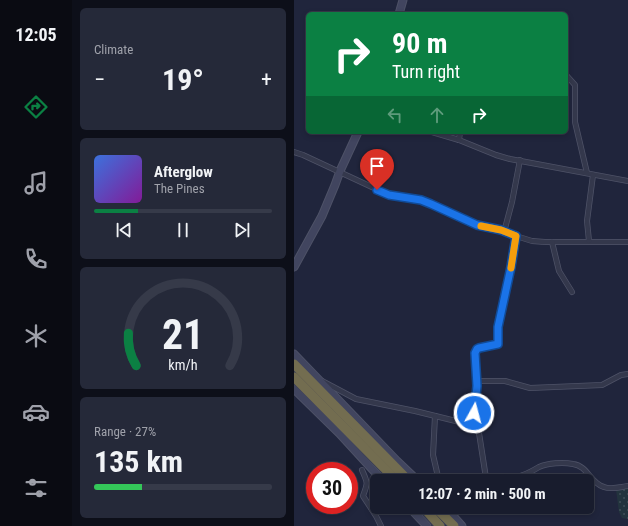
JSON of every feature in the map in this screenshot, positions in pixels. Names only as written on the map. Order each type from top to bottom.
[{"type":"highway","points":[[294,364],[402,474]]},
{"type":"highway","points":[[294,378],[390,474]]},
{"type":"highway","points":[[429,514],[440,526]]},
{"type":"highway","points":[[442,514],[454,526]]},
{"type":"street","points":[[400,12],[403,0]]},
{"type":"street","points":[[568,77],[575,85],[575,122],[587,173]]},
{"type":"street","points":[[294,267],[322,216],[357,134]]},
{"type":"street","points":[[439,134],[510,159],[628,181]]},
{"type":"street","points":[[459,140],[460,134]]},
{"type":"street","points":[[294,152],[340,171],[389,195],[421,200],[445,209],[477,225],[532,241],[628,242]]},
{"type":"street","points":[[504,232],[512,202],[520,160]]},
{"type":"street","points":[[590,242],[587,221],[593,175]]},
{"type":"street","points":[[472,426],[477,381],[475,353],[477,349],[498,344],[498,327],[516,236]]},
{"type":"street","points":[[552,242],[559,271],[572,292]]},
{"type":"street","points":[[294,354],[411,474]]},
{"type":"street","points":[[477,381],[505,381],[530,388],[602,385],[621,375],[628,374]]},
{"type":"street","points":[[319,379],[356,399],[435,416],[472,426],[479,433],[485,474]]},
{"type":"street","points":[[294,389],[339,433],[377,474]]},
{"type":"street","points":[[435,416],[433,455],[437,474]]},
{"type":"street","points":[[525,474],[541,466],[573,464],[584,469],[589,474]]},
{"type":"street","points":[[362,470],[367,483],[367,489],[363,496],[381,526]]},
{"type":"street","points":[[594,480],[604,488],[628,486]]},
{"type":"street","points":[[416,514],[428,526]]},
{"type":"street","points":[[451,514],[462,526]]},
{"type":"shaded area","points":[[628,487],[628,519],[622,518],[619,512],[616,489]]},
{"type":"slow traffic","points":[[481,226],[501,230],[516,236],[511,268]]},
{"type":"route","points":[[377,190],[389,195],[421,200],[445,209],[458,217],[477,225],[501,230],[516,236],[498,327],[498,344],[479,348],[475,353],[477,386],[474,413]]}]
